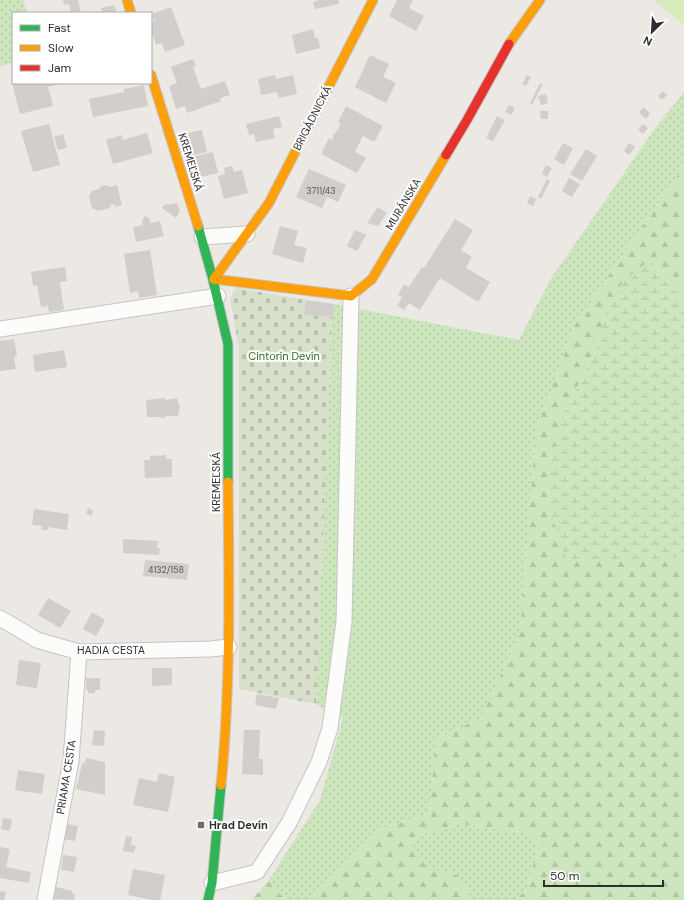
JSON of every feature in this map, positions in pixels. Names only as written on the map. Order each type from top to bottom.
[{"type":"street","points":[[127,0],[131,12]]},
{"type":"street","name":"BRIGÁDNICKÁ","points":[[214,279],[269,203],[373,0]]},
{"type":"street","name":"MURÁNSKA","points":[[351,296],[372,279],[467,120],[512,38],[540,0]]},
{"type":"street","name":"KREMEĽSKÁ","points":[[152,78],[202,237],[214,279],[228,344],[229,647],[226,739],[212,883],[208,900]]},
{"type":"street","points":[[202,237],[247,234]]},
{"type":"street","points":[[212,883],[257,872],[289,823],[319,762],[330,728],[344,622],[351,296],[214,279]]},
{"type":"street","points":[[0,329],[218,296]]},
{"type":"street","name":"HADIA CESTA","points":[[0,618],[37,640],[79,652],[210,649],[229,647]]},
{"type":"street","name":"PRIAMA CESTA","points":[[45,900],[71,761],[79,652]]},
{"type":"green space","points":[[0,0],[23,0],[27,12],[12,12],[12,63],[0,66]]},
{"type":"green space","points":[[654,0],[684,0],[684,25]]},
{"type":"green space","points":[[684,92],[684,166],[575,325],[536,430],[520,633],[481,718],[436,739],[429,814],[378,830],[315,892],[314,900],[285,900],[269,880],[320,800],[343,718],[316,704],[332,318],[334,304],[519,340],[550,280],[656,127]]},
{"type":"green space","points":[[684,166],[684,302],[650,260],[606,313],[594,354],[565,411],[567,559],[633,561],[684,557],[684,900],[516,900],[527,889],[538,846],[529,833],[460,824],[417,836],[410,850],[428,867],[459,876],[472,900],[314,900],[315,892],[378,830],[429,814],[436,739],[481,718],[520,633],[536,430],[575,325]]},
{"type":"green space","points":[[650,260],[684,302],[684,557],[633,561],[566,559],[549,508],[552,454],[565,411],[594,354],[606,313],[623,281]]},
{"type":"green space","name":"Cintorín Devín","points":[[236,288],[306,300],[304,314],[332,318],[316,704],[239,689],[239,348],[230,299]]},
{"type":"green space","points":[[460,824],[529,833],[538,846],[527,889],[516,900],[472,900],[459,876],[427,867],[410,850],[417,836]]},
{"type":"green space","points":[[269,880],[285,900],[252,900]]},
{"type":"building","points":[[63,0],[78,0],[81,12],[71,12],[69,4],[64,5]]},
{"type":"building","points":[[319,0],[338,0],[339,4],[315,9],[313,2]]},
{"type":"building","points":[[397,0],[413,0],[409,8],[424,16],[416,31],[389,16]]},
{"type":"building","points":[[114,5],[117,12],[103,12],[101,8]]},
{"type":"building","points":[[171,7],[185,45],[165,52],[162,43],[156,45],[152,33],[152,23],[154,22],[152,14]]},
{"type":"building","points":[[313,29],[315,38],[318,38],[320,48],[296,54],[292,35]]},
{"type":"building","points":[[370,55],[389,64],[383,77],[396,83],[386,103],[355,87]]},
{"type":"building","points":[[193,59],[196,66],[193,67],[201,89],[225,81],[230,95],[220,98],[221,101],[187,113],[185,106],[176,109],[169,86],[177,83],[171,67]]},
{"type":"building","points":[[275,75],[276,79],[293,75],[297,94],[279,98],[277,92],[261,95],[258,79]]},
{"type":"building","points":[[527,75],[531,77],[526,86],[522,84]]},
{"type":"building","points":[[540,83],[543,84],[532,105],[530,104]]},
{"type":"building","points":[[12,84],[60,84],[48,87],[53,106],[20,114]]},
{"type":"building","points":[[144,85],[148,106],[93,117],[89,99],[124,92],[124,89]]},
{"type":"building","points":[[663,91],[667,95],[662,100],[658,96]]},
{"type":"building","points":[[546,94],[548,103],[541,105],[538,96]]},
{"type":"building","points":[[509,105],[515,108],[511,115],[505,112]]},
{"type":"building","points":[[346,106],[383,126],[374,142],[363,136],[355,152],[366,158],[357,173],[321,154],[329,138],[333,140],[333,135],[341,124],[338,122]]},
{"type":"building","points":[[643,107],[650,113],[646,119],[639,113]]},
{"type":"building","points":[[540,111],[548,111],[548,119],[541,119]]},
{"type":"building","points":[[279,116],[282,127],[273,129],[275,138],[256,142],[254,134],[249,135],[246,124]]},
{"type":"building","points":[[497,116],[505,120],[493,141],[486,138]]},
{"type":"building","points":[[49,124],[60,165],[33,172],[21,131]]},
{"type":"building","points":[[643,124],[648,128],[643,134],[638,130]]},
{"type":"building","points":[[202,130],[207,152],[189,156],[183,134]]},
{"type":"building","points":[[147,133],[153,153],[113,164],[106,140],[122,135],[123,140]]},
{"type":"building","points":[[63,134],[67,148],[58,150],[54,137]]},
{"type":"building","points":[[563,143],[573,148],[564,165],[554,159]]},
{"type":"building","points":[[629,143],[635,147],[629,155],[624,151]]},
{"type":"building","points":[[586,149],[597,156],[582,181],[570,174]]},
{"type":"building","points":[[213,152],[218,173],[197,178],[192,157]]},
{"type":"building","points":[[546,165],[552,168],[547,177],[542,174]]},
{"type":"building","points":[[232,166],[234,172],[242,170],[248,193],[224,199],[218,176],[225,174],[224,168]]},
{"type":"building","points":[[309,169],[346,185],[338,202],[327,197],[322,208],[296,197]]},
{"type":"building","points":[[569,178],[580,184],[572,197],[562,191]]},
{"type":"building","points":[[547,179],[550,181],[541,199],[538,197]]},
{"type":"building","points":[[106,185],[109,187],[117,185],[122,205],[115,207],[114,204],[110,205],[110,208],[98,211],[92,208],[89,196],[92,191]]},
{"type":"building","points":[[530,196],[536,199],[533,206],[527,203]]},
{"type":"building","points":[[177,203],[180,211],[176,218],[162,208],[164,205]]},
{"type":"building","points":[[378,207],[387,213],[378,226],[367,223]]},
{"type":"building","points":[[145,216],[150,219],[150,223],[160,221],[164,236],[136,242],[133,227],[143,225],[142,221]]},
{"type":"building","points":[[455,219],[473,230],[461,250],[472,257],[466,268],[490,282],[478,302],[440,278],[420,310],[409,303],[404,310],[397,306],[402,297],[398,295],[404,284],[409,287],[422,267],[424,268]]},
{"type":"building","points":[[280,226],[298,231],[294,245],[307,248],[303,263],[272,254]]},
{"type":"building","points":[[355,230],[366,235],[357,251],[347,246]]},
{"type":"building","points":[[150,250],[157,295],[139,298],[138,291],[130,293],[124,254]]},
{"type":"building","points":[[65,267],[67,281],[60,282],[64,310],[49,312],[48,306],[41,307],[37,285],[33,286],[31,272]]},
{"type":"building","points":[[306,300],[334,304],[333,318],[304,314]]},
{"type":"building","points":[[14,339],[17,356],[14,357],[16,369],[0,371],[0,341]]},
{"type":"building","points":[[64,350],[67,367],[35,372],[33,355]]},
{"type":"building","points":[[165,398],[165,400],[177,398],[180,405],[178,416],[166,416],[164,418],[147,417],[146,400]]},
{"type":"building","points":[[166,455],[166,459],[172,459],[172,477],[145,478],[144,460],[150,460],[150,456]]},
{"type":"building","points":[[88,508],[93,510],[92,516],[86,514]]},
{"type":"building","points":[[34,509],[69,514],[67,530],[48,527],[48,530],[41,530],[42,526],[32,525]]},
{"type":"building","points":[[123,539],[158,541],[157,548],[160,548],[159,555],[123,553]]},
{"type":"building","points":[[145,560],[189,564],[187,580],[143,576]]},
{"type":"building","points":[[48,598],[71,611],[60,628],[38,615]]},
{"type":"building","points":[[92,612],[105,620],[96,636],[83,629]]},
{"type":"building","points":[[19,660],[41,663],[37,688],[16,685]]},
{"type":"building","points":[[152,668],[172,668],[172,685],[152,686]]},
{"type":"building","points":[[86,678],[100,678],[100,690],[95,690],[95,693],[88,693],[88,690],[86,690]]},
{"type":"building","points":[[257,694],[279,698],[276,709],[255,705]]},
{"type":"building","points":[[94,730],[105,731],[104,746],[92,745]]},
{"type":"building","points":[[244,730],[260,730],[259,759],[263,759],[263,775],[242,774]]},
{"type":"building","points":[[86,758],[105,762],[105,795],[76,789],[82,764],[85,763]]},
{"type":"building","points":[[18,770],[45,774],[42,794],[15,790]]},
{"type":"building","points":[[159,773],[175,777],[168,812],[133,805],[139,778],[157,782]]},
{"type":"building","points":[[3,818],[12,819],[10,831],[1,829]]},
{"type":"building","points":[[67,824],[78,826],[75,841],[64,839]]},
{"type":"building","points":[[126,836],[132,837],[131,845],[136,846],[134,853],[123,851]]},
{"type":"building","points":[[0,847],[10,849],[6,867],[31,872],[29,883],[0,878]]},
{"type":"building","points":[[63,855],[77,857],[74,872],[61,870]]},
{"type":"building","points":[[133,869],[165,875],[160,900],[128,895]]},
{"type":"building","points":[[56,887],[73,891],[72,894],[75,894],[74,900],[53,899]]},
{"type":"building","points":[[0,891],[6,892],[4,900],[0,900]]},
{"type":"traffic: fast","points":[[198,226],[212,276],[228,344],[228,482]]},
{"type":"traffic: fast","points":[[208,900],[212,883],[221,785]]},
{"type":"traffic: slow","points":[[127,0],[131,12]]},
{"type":"traffic: slow","points":[[214,279],[269,203],[373,0]]},
{"type":"traffic: slow","points":[[509,44],[540,0]]},
{"type":"traffic: slow","points":[[152,78],[198,226]]},
{"type":"traffic: slow","points":[[214,279],[351,296],[372,279],[446,155]]},
{"type":"traffic: slow","points":[[221,785],[228,672],[228,482]]},
{"type":"traffic: jam","points":[[446,155],[509,44]]},
{"type":"place","name":"Hrad Devín","points":[[201,825]]}]
